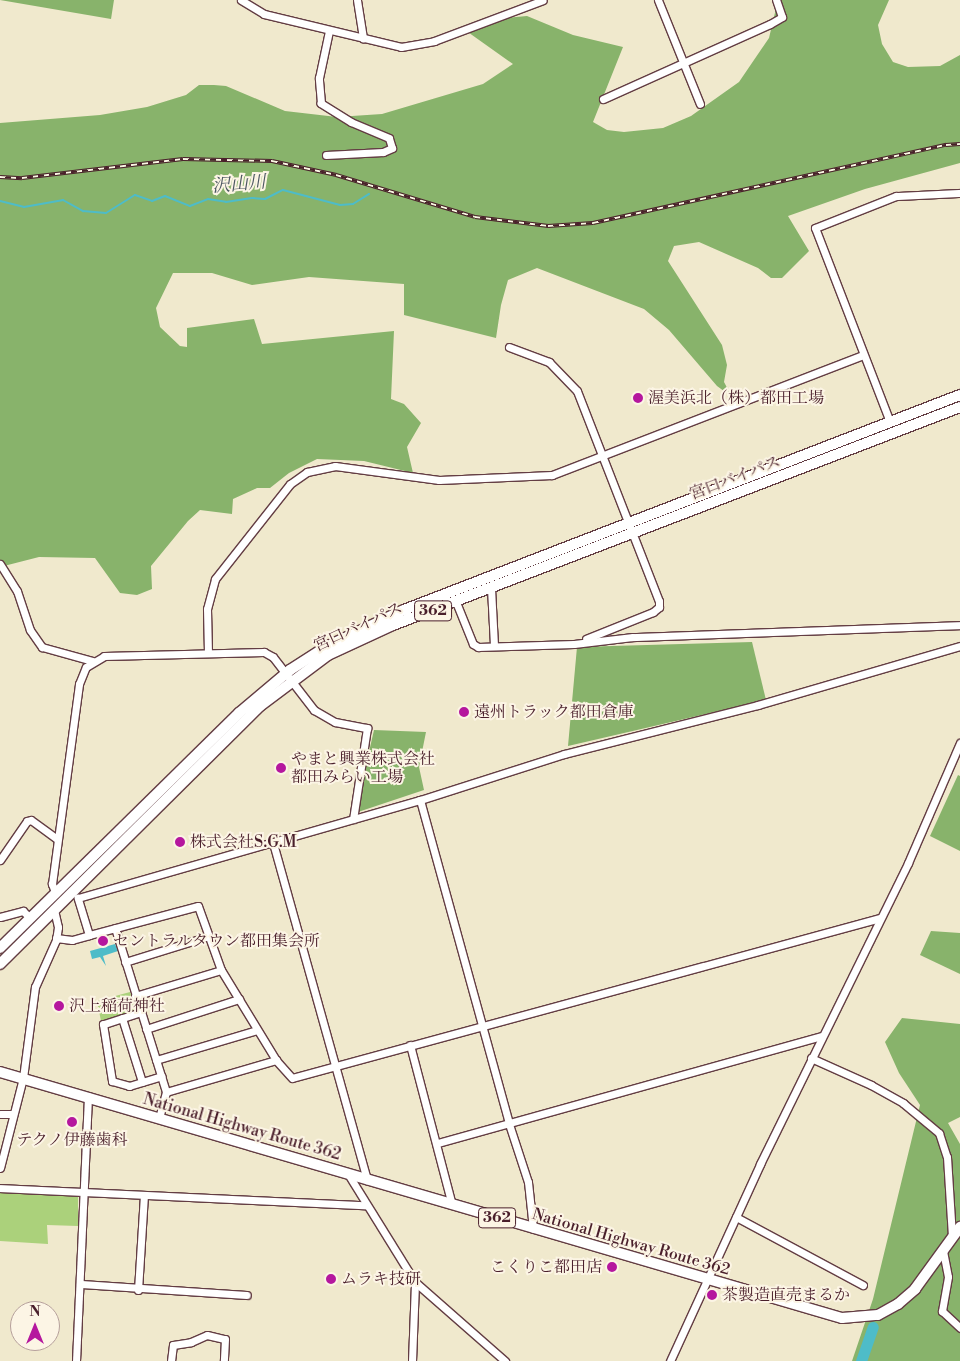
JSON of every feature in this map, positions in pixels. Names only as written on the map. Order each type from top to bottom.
[{"type":"highway","name":"宮口バイパス","points":[[0,964],[290,676],[328,655],[388,627],[491,588],[631,528],[960,395]]},
{"type":"highway","name":"宮口バイパス","points":[[0,948],[239,713],[358,629],[960,407]]},
{"type":"highway","name":"National Highway Route 362","points":[[0,1072],[88,1096],[816,1312],[859,1318],[878,1315],[898,1304],[915,1289],[960,1227]]},
{"type":"street","points":[[241,0],[264,14],[401,47],[416,46],[493,21],[542,0]]},
{"type":"street","points":[[357,0],[363,39]]},
{"type":"street","points":[[658,0],[700,104]]},
{"type":"street","points":[[603,99],[782,17],[776,0]]},
{"type":"street","points":[[326,155],[383,152],[392,148],[389,138],[351,122],[321,103],[319,78],[329,31]]},
{"type":"street","points":[[890,422],[815,228],[896,196],[960,192]]},
{"type":"street","points":[[509,347],[539,357],[568,378],[581,398],[604,455],[659,606],[577,643]]},
{"type":"street","points":[[208,653],[206,609],[215,579],[290,484],[307,472],[335,466],[439,480],[552,476],[864,355]]},
{"type":"street","points":[[0,564],[17,590],[30,630],[42,647],[92,661]]},
{"type":"street","points":[[491,588],[494,646]]},
{"type":"street","points":[[456,602],[473,644],[494,646],[577,643],[633,637],[960,625]]},
{"type":"street","points":[[89,935],[78,898],[420,800],[490,775],[616,739],[758,705],[960,646]]},
{"type":"street","points":[[55,892],[52,884],[57,839],[79,684],[83,671],[92,661],[108,655],[264,652],[273,657],[290,676],[309,705],[321,715],[334,722],[367,728],[353,819]]},
{"type":"street","points":[[670,1361],[705,1280],[821,1036],[908,863],[960,743]]},
{"type":"street","points":[[420,800],[509,1124],[528,1182],[533,1229]]},
{"type":"street","points":[[0,860],[27,821],[31,820],[57,839]]},
{"type":"street","points":[[273,843],[367,1180]]},
{"type":"street","points":[[56,938],[72,940],[198,906],[221,970],[276,1060],[292,1078],[880,918]]},
{"type":"street","points":[[0,1168],[23,1078],[35,987],[56,938],[54,910]]},
{"type":"street","points":[[0,918],[23,911],[30,918]]},
{"type":"street","points":[[115,928],[166,1092],[159,1118]]},
{"type":"street","points":[[125,962],[209,936]]},
{"type":"street","points":[[135,996],[221,970]]},
{"type":"street","points":[[146,1029],[239,1000]]},
{"type":"street","points":[[141,1012],[103,1024],[112,1081],[129,1086],[160,1076]]},
{"type":"street","points":[[122,1018],[142,1082]]},
{"type":"street","points":[[156,1060],[257,1030]]},
{"type":"street","points":[[438,1143],[821,1036]]},
{"type":"street","points":[[410,1046],[438,1143],[452,1205]]},
{"type":"street","points":[[811,1058],[871,1084],[903,1103],[939,1133],[947,1157],[952,1237]]},
{"type":"street","points":[[166,1092],[276,1060]]},
{"type":"street","points":[[76,1361],[88,1096]]},
{"type":"street","points":[[0,1114],[13,1114]]},
{"type":"street","points":[[754,1159],[760,1164]]},
{"type":"street","points":[[348,1174],[415,1282],[505,1361]]},
{"type":"street","points":[[0,1188],[366,1205]]},
{"type":"street","points":[[138,1290],[144,1195]]},
{"type":"street","points":[[736,1217],[863,1285]]},
{"type":"street","points":[[943,1252],[948,1277],[942,1311],[960,1328]]},
{"type":"street","points":[[412,1361],[415,1282]]},
{"type":"street","points":[[80,1284],[138,1290],[247,1295]]},
{"type":"street","points":[[171,1361],[173,1345],[192,1342],[207,1335],[225,1339],[224,1361]]},
{"type":"green space","points":[[0,0],[114,0],[111,19]]},
{"type":"green space","points":[[778,0],[889,0],[878,25],[882,44],[893,62],[908,67],[940,66],[960,55],[960,163],[865,189],[788,216],[809,251],[782,278],[771,278],[758,268],[699,242],[674,246],[668,261],[722,345],[727,365],[724,382],[732,397],[717,386],[669,330],[644,309],[537,268],[508,280],[501,305],[496,338],[404,315],[404,284],[309,277],[252,285],[212,273],[173,273],[156,308],[160,327],[180,346],[187,347],[187,328],[254,319],[262,344],[394,331],[391,399],[404,404],[421,423],[407,447],[413,473],[364,461],[317,459],[289,473],[270,488],[257,488],[233,499],[232,514],[200,510],[188,521],[151,566],[152,589],[137,595],[120,593],[95,558],[39,557],[0,567],[0,123],[100,115],[147,107],[186,95],[199,85],[226,86],[285,111],[337,117],[382,114],[483,84],[513,64],[465,30],[493,19],[527,16],[573,35],[623,47],[593,122],[607,130],[624,132],[663,128],[691,116],[739,82],[769,38]]},
{"type":"green space","points":[[752,642],[766,700],[568,746],[577,647]]},
{"type":"green space","points":[[374,730],[426,732],[419,767],[424,790],[355,813]]},
{"type":"green space","points":[[958,775],[960,776],[960,851],[930,836]]},
{"type":"green space","points":[[931,931],[960,933],[960,974],[920,955]]},
{"type":"green space","points":[[130,992],[137,1010],[101,1021],[97,1001]]},
{"type":"green space","points":[[902,1018],[960,1024],[960,1117],[948,1123],[960,1144],[960,1361],[852,1361],[873,1299],[920,1105],[899,1073],[885,1042]]},
{"type":"green space","points":[[0,1191],[78,1195],[78,1226],[47,1225],[48,1244],[0,1241]]},
{"type":"water","points":[[115,944],[118,951],[103,956],[106,966],[100,957],[92,959],[90,951]]},
{"type":"waterway","name":"沢山川","points":[[0,201],[24,207],[63,200],[83,211],[106,213],[135,195],[152,201],[165,196],[190,206],[208,199],[226,202],[252,198],[265,199],[283,190],[340,205],[353,204],[369,194]]},
{"type":"waterway","points":[[861,1361],[873,1327]]},
{"type":"railway","points":[[0,177],[22,178],[183,159],[272,161],[336,175],[475,217],[548,226],[593,223],[946,145],[960,144]]},
{"type":"place","name":"渥美浜北（株）都田工場","points":[[638,398]]},
{"type":"place","name":"遠州トラック都田倉庫","points":[[464,712]]},
{"type":"place","name":"やまと興業株式会社 都田みらい工場","points":[[281,768]]},
{"type":"place","name":"株式会社S.G.M","points":[[180,842]]},
{"type":"place","name":"セントラルタウン都田集会所","points":[[103,941]]},
{"type":"place","name":"沢上稲荷神社","points":[[59,1006]]},
{"type":"place","name":"テクノ伊藤歯科","points":[[72,1122]]},
{"type":"place","name":"こくりこ都田店","points":[[612,1267]]},
{"type":"place","name":"ムラキ技研","points":[[331,1279]]},
{"type":"place","name":"茶製造直売まるか","points":[[712,1295]]}]
